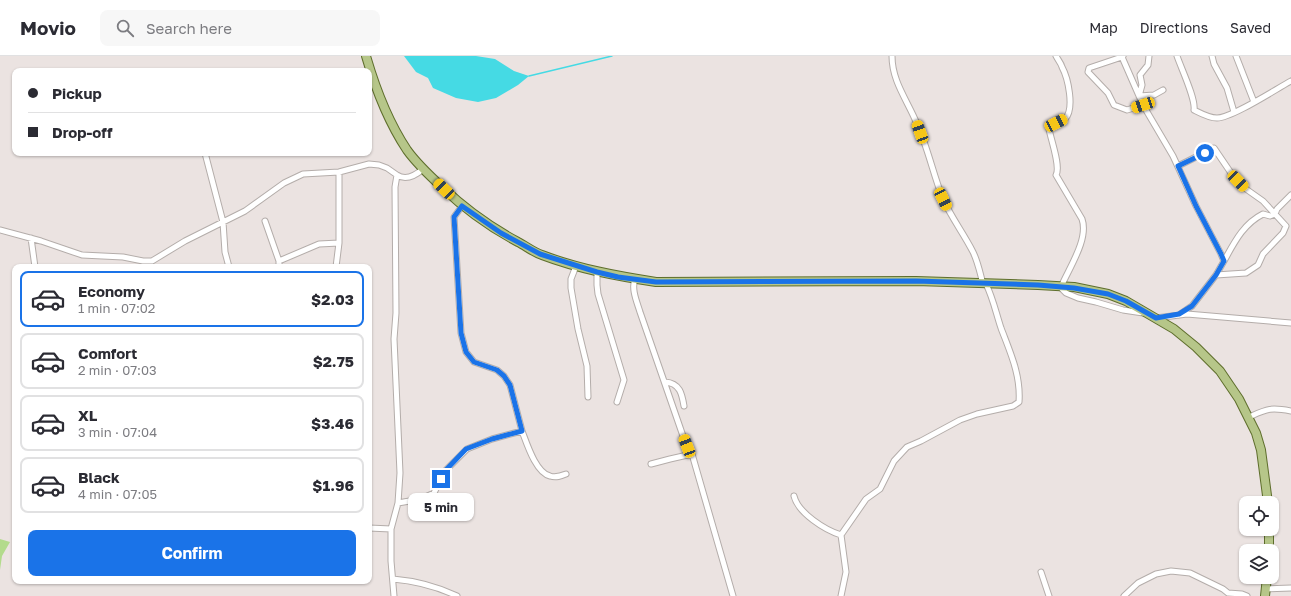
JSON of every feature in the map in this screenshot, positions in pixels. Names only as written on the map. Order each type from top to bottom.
[{"type":"main road","points":[[366,56],[370,68]]},
{"type":"main road","points":[[372,75],[387,113],[407,150],[423,169],[462,206],[501,233],[540,254],[576,266],[597,272],[656,282],[916,281],[1038,285],[1081,289],[1108,294],[1126,301],[1174,329],[1220,371],[1249,417],[1261,450],[1267,496]]},
{"type":"street","points":[[841,596],[846,572],[841,535],[866,499],[880,489],[894,461],[907,447],[960,420],[977,414],[1013,406],[1019,402],[1019,387],[1014,358],[1001,327],[991,294],[984,284],[973,252],[943,199],[917,123],[905,101],[896,78],[892,56]]},
{"type":"street","points":[[1056,56],[1063,68],[1070,100],[1070,109],[1065,119],[1049,129],[1054,152],[1057,158],[1058,170],[1056,175],[1082,219],[1084,227],[1076,256],[1060,287]]},
{"type":"street","points":[[1143,105],[1127,110],[1114,106],[1108,93],[1088,72],[1089,68],[1122,56],[1143,105],[1170,150],[1224,261]]},
{"type":"street","points":[[1139,96],[1142,85],[1140,75],[1148,65],[1149,56]]},
{"type":"street","points":[[1177,56],[1191,95],[1194,110],[1216,118],[1226,116],[1291,81]]},
{"type":"street","points":[[1212,56],[1214,64],[1226,88],[1234,112]]},
{"type":"street","points":[[1236,56],[1254,102]]},
{"type":"street","points":[[1139,96],[1154,95],[1163,90]]},
{"type":"street","points":[[1178,166],[1214,148],[1231,173],[1246,189],[1263,201],[1286,226],[1283,233],[1263,254],[1258,265],[1246,273],[1216,275]]},
{"type":"street","points":[[206,156],[223,222],[225,252],[228,264]]},
{"type":"street","points":[[0,230],[31,238],[82,255],[123,257],[148,262],[152,261],[173,247],[245,211],[292,178],[303,174],[339,172],[360,166],[376,165],[387,168],[401,178],[408,178],[423,169]]},
{"type":"street","points":[[336,264],[339,172]]},
{"type":"street","points":[[394,596],[391,561],[391,529],[400,489],[400,454],[394,339],[396,313],[397,247],[395,202],[397,175]]},
{"type":"street","points":[[1179,314],[1192,306],[1216,275],[1240,233],[1250,222],[1263,214],[1270,216],[1275,214],[1277,209],[1291,195]]},
{"type":"street","points":[[462,206],[454,217],[461,333],[464,348],[474,362],[497,370],[504,376],[510,385],[522,431],[539,469],[550,476],[556,477],[566,474]]},
{"type":"street","points":[[265,220],[280,261],[319,244],[338,243]]},
{"type":"street","points":[[31,238],[35,264]]},
{"type":"street","points":[[576,266],[571,279],[571,288],[579,334],[587,366],[588,397]]},
{"type":"street","points":[[597,272],[598,294],[624,380],[617,402]]},
{"type":"street","points":[[636,279],[634,283],[636,298],[683,436],[692,454],[733,596]]},
{"type":"street","points":[[1153,316],[1179,314],[1291,323]]},
{"type":"street","points":[[665,382],[676,385],[679,388],[684,406]]},
{"type":"street","points":[[1249,417],[1265,410],[1275,408],[1291,411]]},
{"type":"street","points":[[398,503],[421,499],[434,493],[444,472],[466,449],[492,439],[522,431]]},
{"type":"street","points":[[651,464],[670,458],[692,454]]},
{"type":"street","points":[[794,496],[796,504],[800,509],[816,523],[841,535]]},
{"type":"street","points":[[372,528],[391,529]]},
{"type":"street","points":[[1124,596],[1138,583],[1156,574],[1171,571],[1190,573],[1223,589],[1228,594],[1241,593],[1247,596]]},
{"type":"street","points":[[1041,572],[1048,596]]},
{"type":"street","points":[[393,580],[411,580],[432,586],[457,596]]},
{"type":"street","points":[[1265,593],[1291,588]]},
{"type":"green space","points":[[0,539],[10,542],[2,556],[0,570]]},
{"type":"water","points":[[404,56],[476,56],[495,59],[514,71],[529,76],[518,85],[496,98],[478,102],[456,98],[433,88],[428,78],[416,72]]},
{"type":"waterway","points":[[529,76],[612,56]]},
{"type":"route","points":[[441,479],[444,472],[466,449],[492,439],[522,431],[515,400],[510,385],[504,376],[497,370],[474,362],[466,352],[462,343],[454,217],[456,212],[462,206],[501,233],[540,254],[618,277],[656,282],[916,281],[1038,285],[1074,288],[1108,294],[1126,301],[1156,318],[1179,314],[1192,306],[1216,275],[1224,261],[1196,206],[1178,166],[1205,153]]}]
